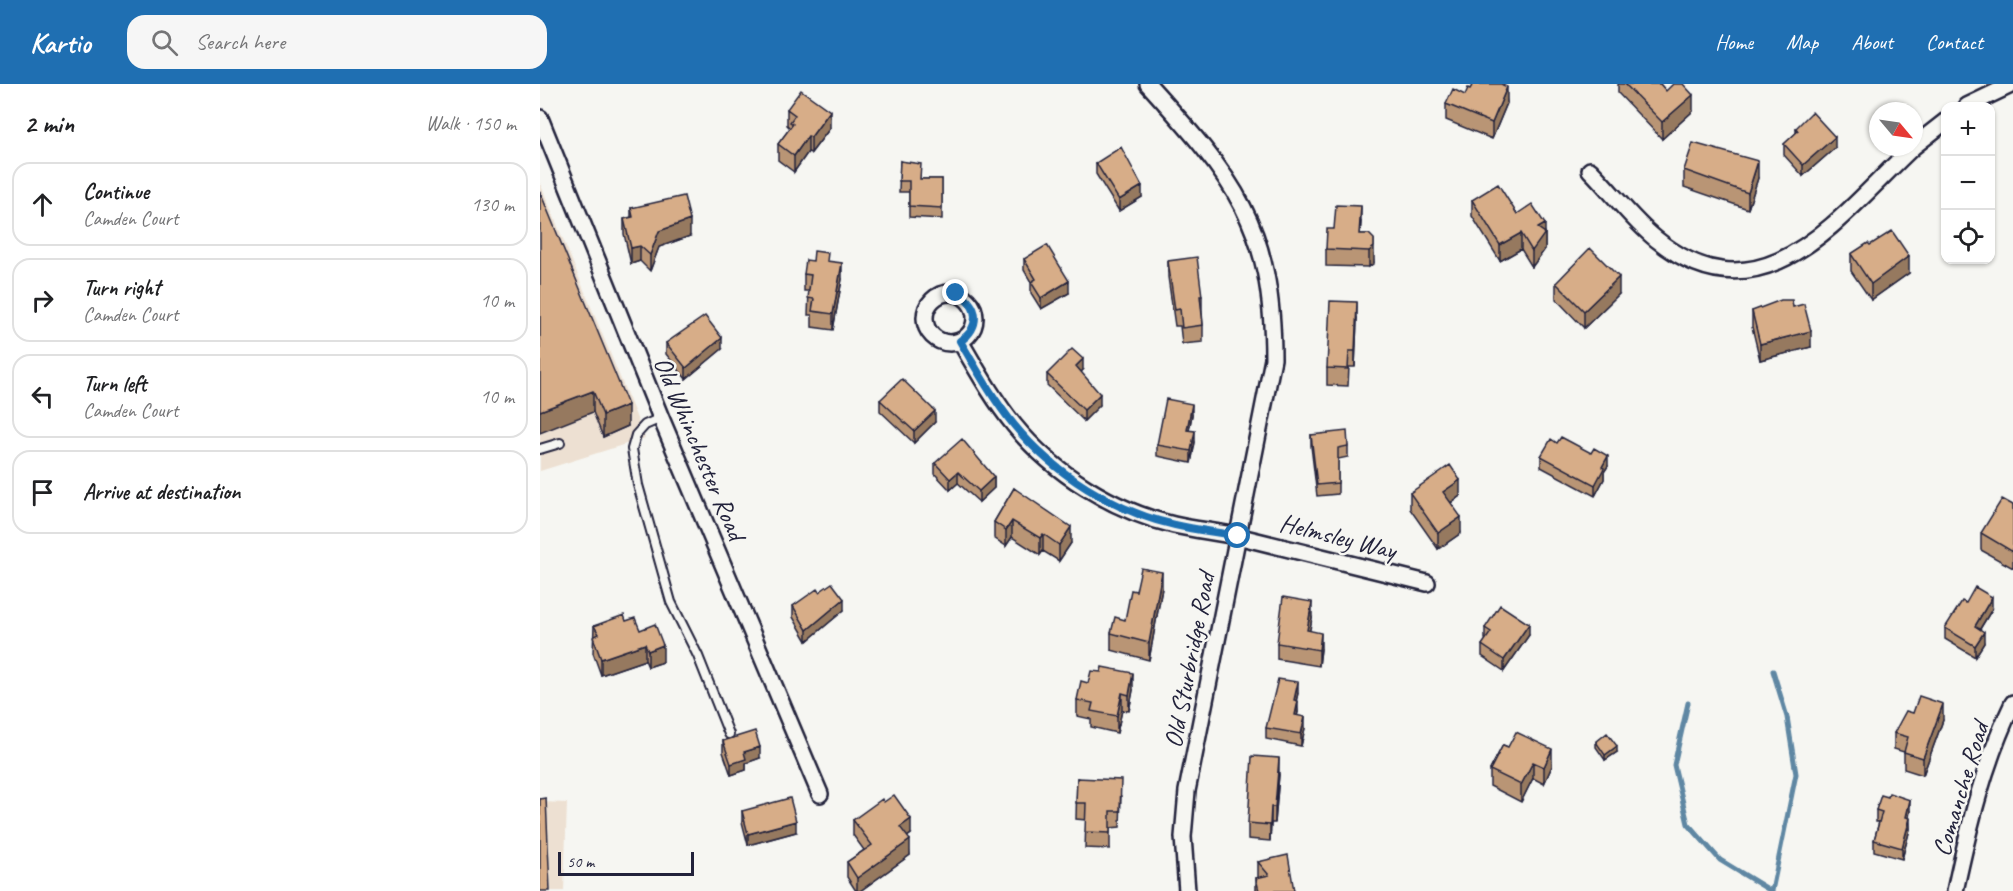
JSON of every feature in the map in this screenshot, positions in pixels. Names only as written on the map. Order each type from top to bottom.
[{"type":"street","name":"Old Sturbridge Road","points":[[1148,84],[1224,172],[1254,228],[1266,271],[1273,312],[1273,359],[1187,790],[1183,837],[1187,891]]},
{"type":"street","points":[[1975,102],[2013,84]]},
{"type":"street","name":"Old Whinchester Road","points":[[540,118],[661,418],[820,794]]},
{"type":"street","points":[[1923,140],[1941,125]]},
{"type":"street","points":[[1590,170],[1656,239],[1700,264],[1729,272],[1761,269],[1789,257],[1819,239],[1905,156]]},
{"type":"street","name":"Helmsley Way","points":[[960,341],[993,397],[1016,427],[1066,473],[1131,511],[1173,525],[1238,536],[1427,583]]},
{"type":"street","name":"Comanche Road","points":[[1955,891],[1969,826],[1982,781],[2013,703]]},
{"type":"lane","points":[[661,418],[645,425],[636,435],[632,449],[639,485],[671,602],[698,656],[729,734]]},
{"type":"lane","points":[[540,449],[560,443]]},
{"type":"shaded area","points":[[540,183],[645,438],[540,471]]},
{"type":"shaded area","points":[[540,802],[567,803],[564,891],[540,891]]},
{"type":"building","points":[[1473,84],[1501,84],[1507,87],[1492,123],[1446,104],[1453,89],[1465,95]]},
{"type":"building","points":[[1625,84],[1660,84],[1666,91],[1673,84],[1683,84],[1693,95],[1662,122]]},
{"type":"building","points":[[801,90],[830,111],[794,156],[778,144],[793,124],[790,122],[795,115],[787,109]]},
{"type":"building","points":[[1812,112],[1835,137],[1803,165],[1784,144],[1798,131],[1796,128]]},
{"type":"building","points":[[1693,143],[1758,161],[1748,193],[1684,170]]},
{"type":"building","points":[[1121,147],[1142,186],[1119,200],[1096,163]]},
{"type":"building","points":[[900,161],[921,164],[920,179],[942,179],[942,208],[909,206],[909,181],[899,181]]},
{"type":"building","points":[[1498,184],[1517,214],[1532,204],[1545,224],[1538,228],[1545,233],[1532,251],[1521,233],[1500,245],[1472,200]]},
{"type":"building","points":[[540,192],[628,405],[603,415],[593,391],[540,411]]},
{"type":"building","points":[[684,196],[690,220],[659,231],[650,255],[640,246],[631,248],[624,219],[633,217],[631,208]]},
{"type":"building","points":[[1336,205],[1361,206],[1359,234],[1369,234],[1374,239],[1374,247],[1369,251],[1326,249],[1327,229],[1334,229]]},
{"type":"building","points":[[1892,231],[1909,256],[1871,284],[1851,254]]},
{"type":"building","points":[[1047,245],[1069,281],[1041,298],[1031,282],[1036,279],[1024,259]]},
{"type":"building","points":[[1590,248],[1619,277],[1584,311],[1556,283]]},
{"type":"building","points":[[814,251],[828,253],[827,261],[842,263],[833,314],[812,311],[814,299],[808,298],[811,275],[804,274],[806,260],[813,261]]},
{"type":"building","points":[[1197,257],[1203,325],[1182,328],[1180,309],[1175,310],[1168,261]]},
{"type":"building","points":[[1781,300],[1792,300],[1793,307],[1804,304],[1811,331],[1760,344],[1752,311]]},
{"type":"building","points":[[1330,301],[1357,302],[1355,351],[1349,351],[1348,369],[1327,368]]},
{"type":"building","points":[[705,316],[722,338],[686,368],[666,343]]},
{"type":"building","points":[[1072,349],[1083,359],[1076,366],[1100,394],[1084,410],[1047,374]]},
{"type":"building","points":[[902,379],[935,411],[914,431],[880,400]]},
{"type":"building","points":[[1166,399],[1192,404],[1187,430],[1195,431],[1191,451],[1157,445]]},
{"type":"building","points":[[1347,431],[1348,446],[1338,448],[1338,483],[1317,485],[1311,435]]},
{"type":"building","points":[[1561,437],[1591,453],[1594,448],[1608,456],[1595,485],[1541,456],[1551,439],[1557,443]]},
{"type":"building","points":[[962,439],[994,477],[979,491],[958,472],[950,479],[935,463]]},
{"type":"building","points":[[1450,465],[1460,480],[1443,492],[1461,517],[1438,533],[1410,493]]},
{"type":"building","points":[[1014,488],[1071,527],[1059,545],[1043,534],[1040,538],[1012,521],[1006,530],[994,522]]},
{"type":"building","points":[[2002,499],[2013,505],[2013,552],[1981,533]]},
{"type":"building","points":[[1141,568],[1162,572],[1149,643],[1111,633],[1115,617],[1125,620],[1131,590],[1136,591]]},
{"type":"building","points":[[832,583],[844,599],[807,630],[793,606],[817,589],[819,592]]},
{"type":"building","points":[[1975,587],[1992,597],[1975,626],[1984,632],[1975,646],[1945,628],[1962,601],[1966,603]]},
{"type":"building","points":[[1283,597],[1312,602],[1307,630],[1321,633],[1319,650],[1277,643]]},
{"type":"building","points":[[1500,605],[1529,624],[1504,660],[1482,645],[1491,632],[1485,628]]},
{"type":"building","points":[[624,615],[626,621],[635,618],[640,630],[655,624],[663,645],[648,651],[645,644],[601,659],[593,637],[599,634],[594,626]]},
{"type":"building","points":[[1102,667],[1133,673],[1129,695],[1122,693],[1117,716],[1091,711],[1093,703],[1077,700],[1081,681],[1088,683],[1091,671],[1101,672]]},
{"type":"building","points":[[1278,679],[1298,682],[1294,700],[1298,701],[1295,715],[1305,717],[1301,734],[1266,728]]},
{"type":"building","points":[[1919,696],[1943,704],[1923,758],[1904,752],[1908,737],[1894,733],[1906,711],[1913,713]]},
{"type":"building","points":[[755,731],[760,747],[744,752],[746,759],[731,764],[723,741]]},
{"type":"building","points":[[1516,732],[1552,749],[1544,767],[1533,762],[1521,785],[1490,770],[1503,745],[1508,747]]},
{"type":"building","points":[[1607,733],[1617,746],[1605,755],[1596,742]]},
{"type":"building","points":[[1252,756],[1279,758],[1275,807],[1271,807],[1270,825],[1248,823]]},
{"type":"building","points":[[1077,778],[1121,780],[1120,811],[1110,811],[1110,833],[1085,832],[1086,803],[1076,803]]},
{"type":"building","points":[[1889,793],[1910,800],[1906,817],[1910,818],[1902,848],[1874,840],[1882,812],[1876,810],[1881,795],[1888,797]]},
{"type":"building","points":[[894,795],[911,819],[900,827],[910,840],[857,878],[847,862],[872,845],[853,820],[882,799],[884,802]]},
{"type":"building","points":[[546,798],[550,891],[540,891],[540,799]]},
{"type":"building","points":[[790,798],[796,821],[748,834],[742,811]]},
{"type":"building","points":[[1288,855],[1294,891],[1259,891],[1256,878],[1269,875],[1258,862]]},
{"type":"waterway","points":[[1772,891],[1796,774],[1787,717],[1773,671]]},
{"type":"waterway","points":[[1688,703],[1674,765],[1688,824],[1720,860],[1771,891]]},
{"type":"route","points":[[956,293],[970,301],[975,316],[972,331],[960,341],[993,397],[1016,427],[1039,451],[1066,473],[1098,494],[1131,511],[1173,525],[1238,536]]}]
